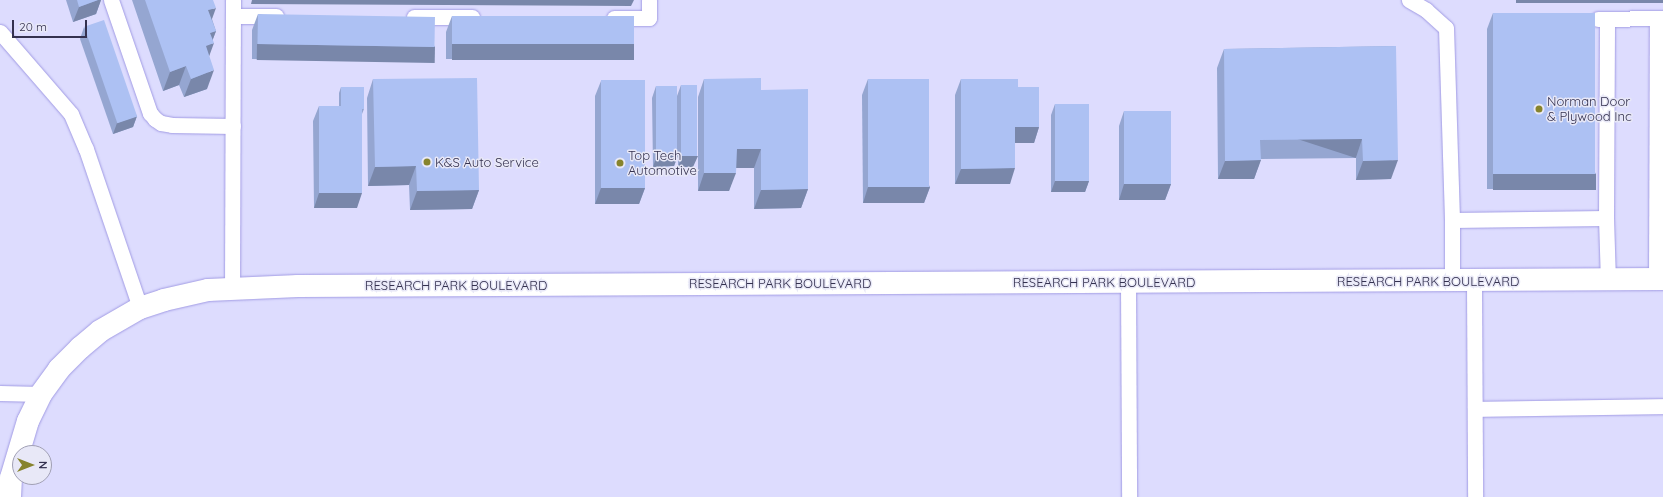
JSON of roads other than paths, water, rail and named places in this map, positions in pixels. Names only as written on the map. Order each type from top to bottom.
[{"type":"street","name":"RESEARCH PARK BOULEVARD","points":[[10,497],[11,478],[28,421],[41,394],[59,369],[100,331],[140,308],[180,296],[208,290],[298,286],[1474,282],[1659,279]]},
{"type":"lane","points":[[111,0],[150,113],[155,119],[162,123],[172,125],[233,126]]},
{"type":"lane","points":[[232,288],[233,0]]},
{"type":"lane","points":[[601,18],[649,18],[649,0]]},
{"type":"lane","points":[[1409,0],[1426,10],[1446,28],[1452,220],[1452,282]]},
{"type":"lane","points":[[233,16],[289,16]]},
{"type":"lane","points":[[401,17],[489,17]]},
{"type":"lane","points":[[1584,19],[1660,18],[1659,279]]},
{"type":"lane","points":[[1607,19],[1606,218],[1608,280]]},
{"type":"lane","points":[[0,32],[71,114],[86,149],[140,308]]},
{"type":"lane","points":[[1452,220],[1606,218]]},
{"type":"lane","points":[[1128,282],[1129,497]]},
{"type":"lane","points":[[1474,282],[1475,497]]},
{"type":"lane","points":[[0,393],[41,394]]},
{"type":"lane","points":[[1475,409],[1663,406]]},
{"type":"place","name":"Norman Door & Plywood Inc","points":[[1539,109]]},
{"type":"place","name":"K&S Auto Service","points":[[427,162]]},
{"type":"place","name":"Top Tech Automotive","points":[[620,163]]}]
